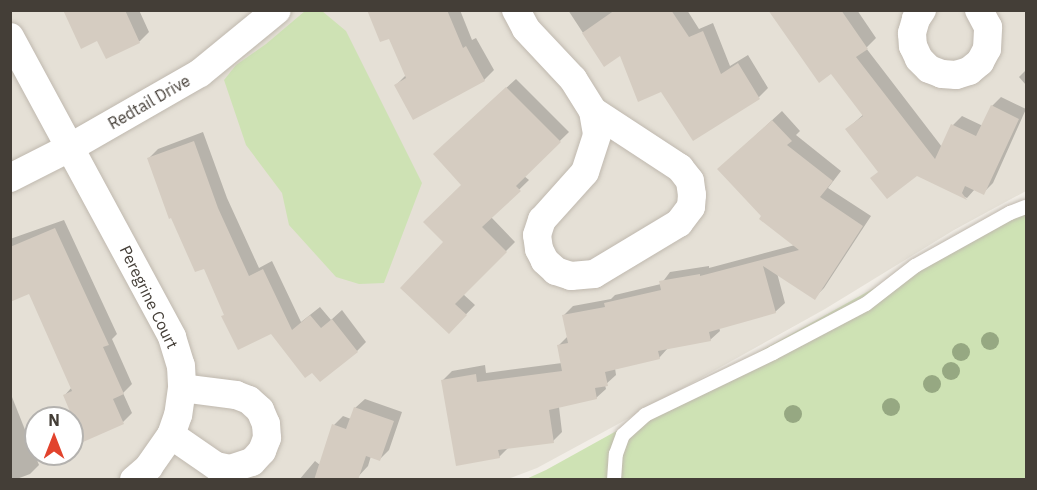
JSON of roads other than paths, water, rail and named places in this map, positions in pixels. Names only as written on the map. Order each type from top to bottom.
[{"type":"street","name":"Redtail Drive","points":[[10,178],[71,147],[200,73],[277,10]]},
{"type":"street","points":[[516,10],[526,29],[573,79],[593,111],[597,134],[585,172],[542,220],[537,235],[539,249],[545,261],[556,271],[571,276],[594,274],[679,223],[691,207],[690,181],[680,168],[593,111]]},
{"type":"street","points":[[922,10],[916,19],[912,33],[913,46],[919,59],[929,69],[942,74],[956,75],[969,71],[980,62],[987,49],[988,27],[979,10]]},
{"type":"street","name":"Peregrine Court","points":[[10,38],[71,147],[172,338],[181,366],[182,388],[178,415],[171,435],[149,467],[134,480]]},
{"type":"street","points":[[171,435],[216,466],[230,469],[252,462],[262,451],[267,438],[266,424],[260,410],[249,400],[236,395],[182,388]]},
{"type":"lane","points":[[614,480],[616,454],[623,435],[645,415],[773,353],[866,304],[915,266],[1010,213],[1026,207]]}]
